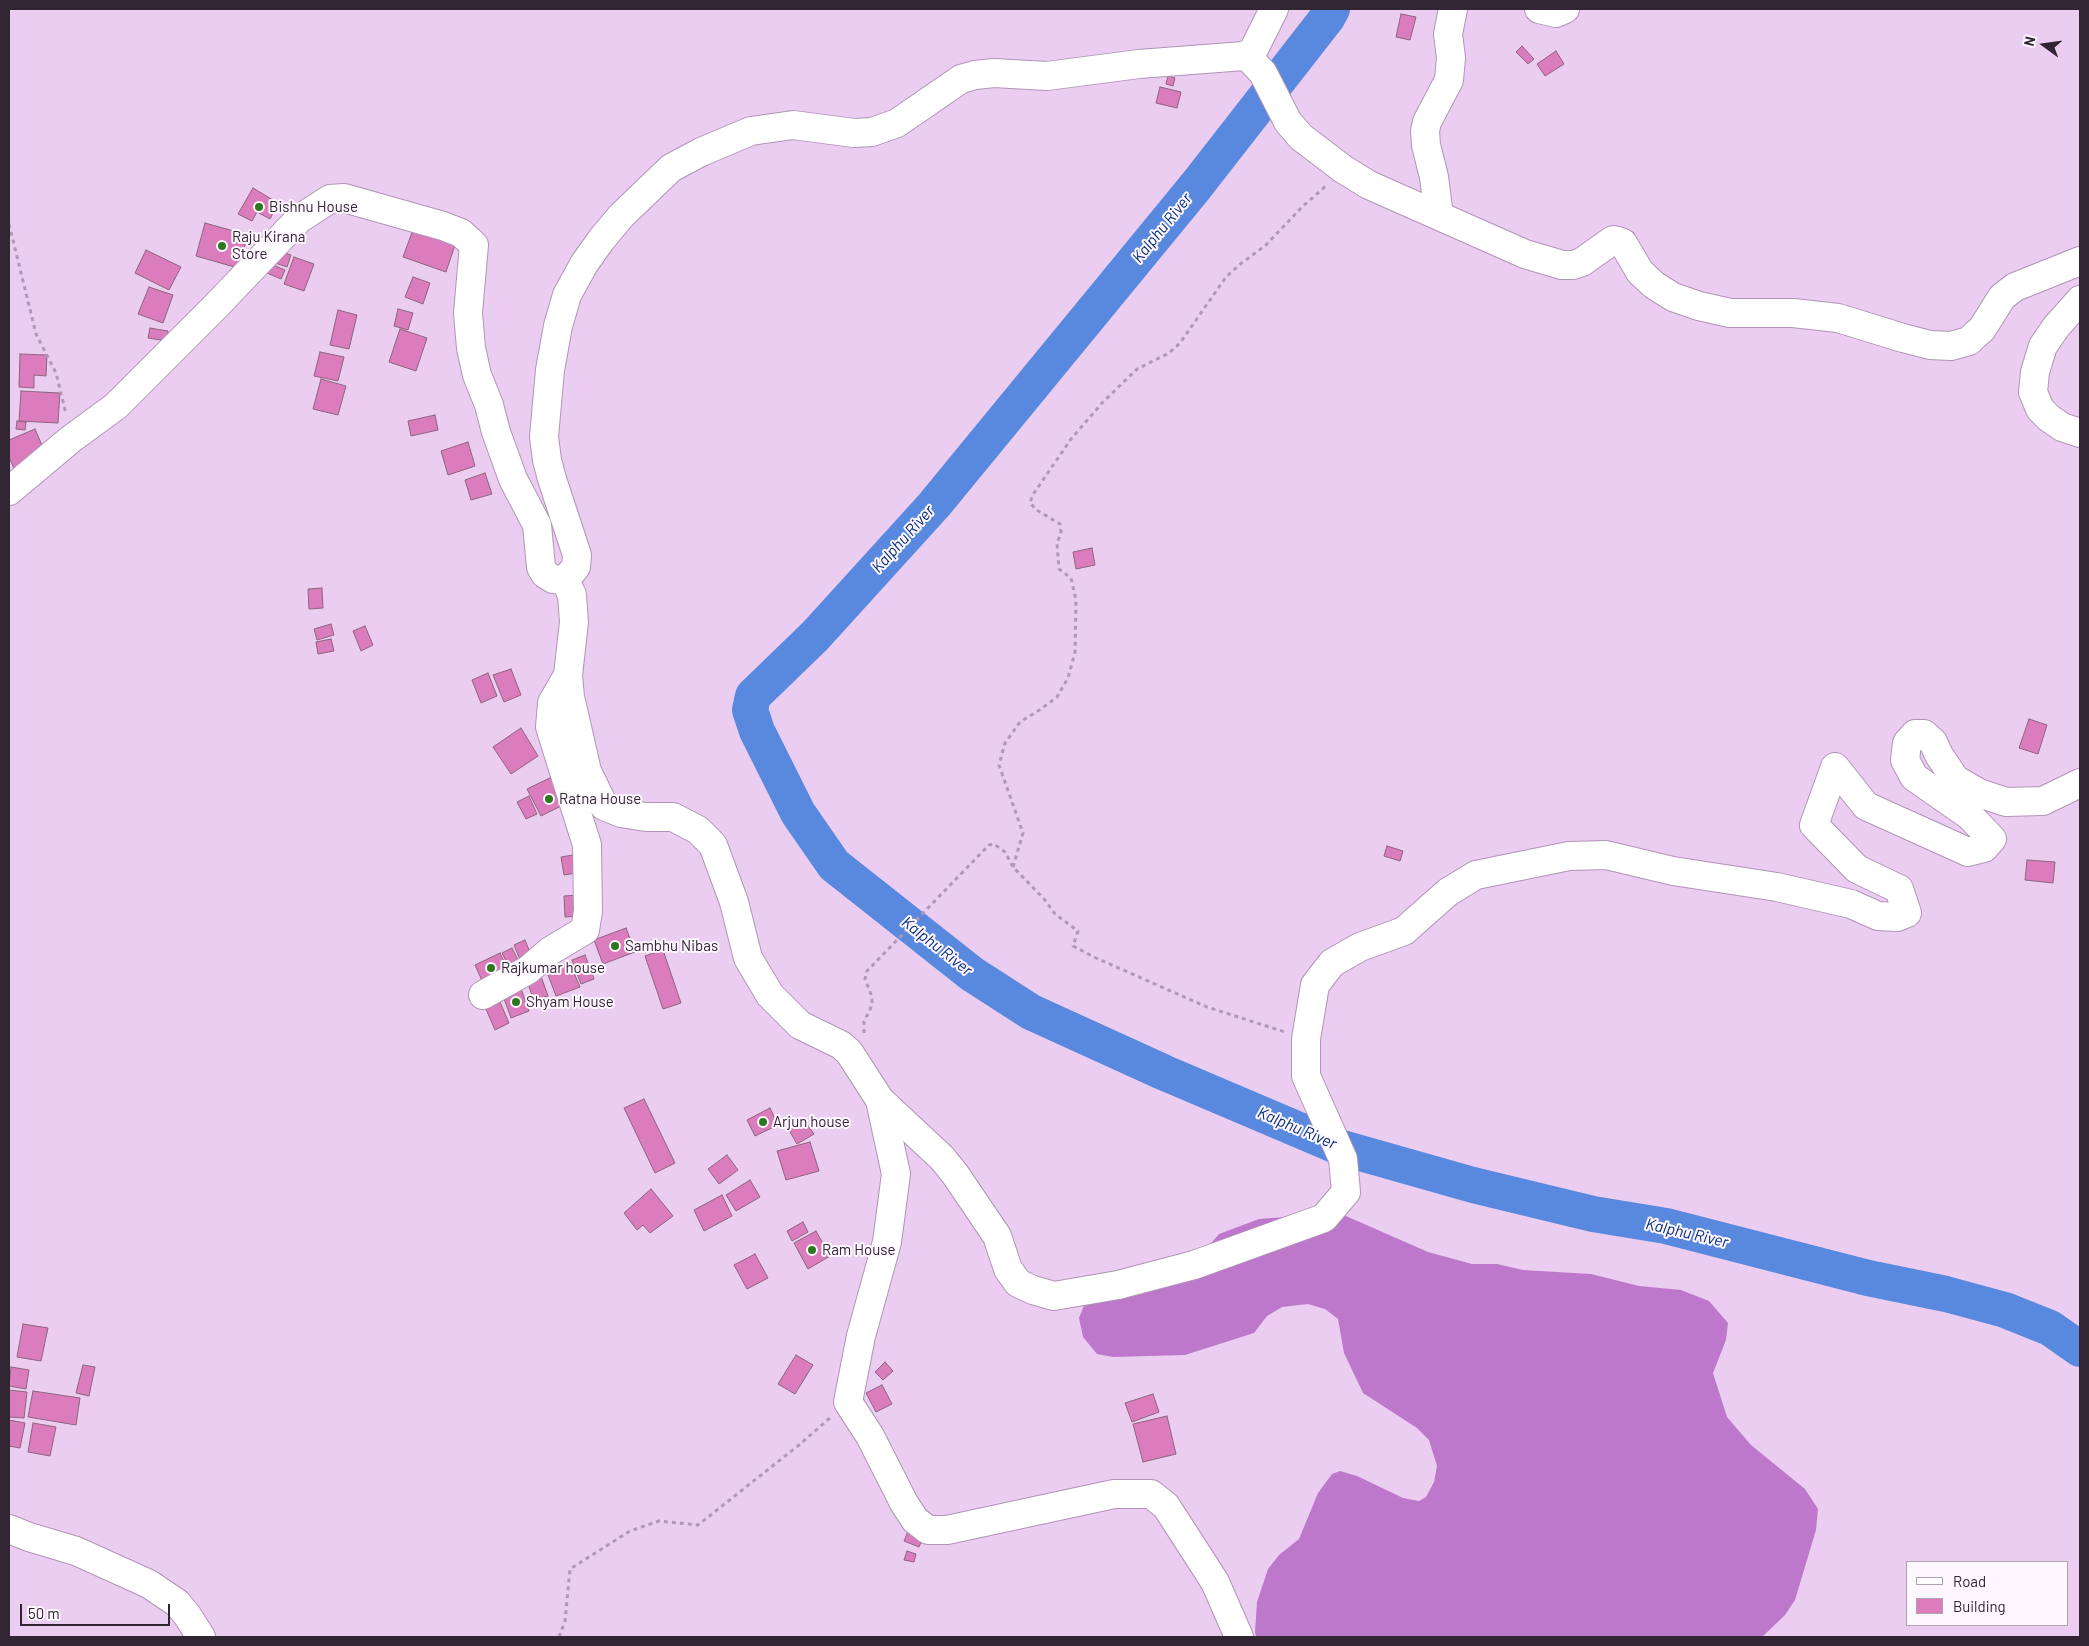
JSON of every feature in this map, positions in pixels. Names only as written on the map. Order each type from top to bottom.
[{"type":"street","points":[[565,580],[576,567],[577,555],[552,479],[544,436],[550,370],[558,326],[567,295],[584,264],[601,240],[621,216],[671,168],[701,152],[751,130],[794,125],[854,133],[872,132],[897,123],[955,83],[976,74],[994,73],[1046,76],[1139,64],[1168,64],[1244,56],[1253,51],[1274,9]]},
{"type":"street","points":[[1437,214],[1438,208],[1425,131],[1427,122],[1449,80],[1452,58],[1448,34],[1453,9]]},
{"type":"street","points":[[1539,9],[1556,13],[1565,9]]},
{"type":"street","points":[[1244,56],[1249,58],[1263,73],[1288,122],[1300,137],[1343,169],[1369,185],[1525,254],[1562,264],[1573,265],[1582,262],[1613,240],[1618,241],[1623,243],[1646,278],[1673,297],[1699,306],[1730,313],[1793,314],[1838,318],[1903,338],[1951,346],[1969,340],[1982,329],[2002,297],[2015,287],[2080,262]]},
{"type":"street","points":[[9,492],[71,439],[116,406],[218,305],[299,219],[330,199],[344,198],[443,226],[461,234],[474,245],[468,314],[471,348],[477,375],[489,405],[496,432],[513,479],[536,525],[542,567],[545,574],[553,579],[565,580]]},
{"type":"street","points":[[2080,300],[2042,346],[2037,361],[2034,387],[2040,409],[2062,427],[2080,433]]},
{"type":"street","points":[[565,580],[572,595],[574,622],[568,675],[576,726],[587,771],[604,806],[621,813],[646,817],[673,817],[698,830],[713,845],[734,902],[748,958],[770,995],[800,1025],[841,1045],[849,1052],[880,1100],[942,1158],[955,1174],[998,1236],[1008,1269],[1018,1283],[1054,1296],[1118,1285],[1194,1265],[1324,1218],[1346,1192],[1344,1159],[1306,1076],[1306,1039],[1315,985],[1332,963],[1360,947],[1404,932],[1448,892],[1476,875],[1570,856],[1606,855],[1673,871],[1777,887],[1851,904],[1878,916],[1897,917],[1907,913],[1899,889],[1857,869],[1814,825],[1835,768],[1866,806],[1968,852],[1984,848],[1992,839],[1970,816],[1914,776],[1906,760],[1907,743],[1915,734],[1924,734],[1933,742],[1955,779],[1980,793],[2006,802],[2044,801],[2080,783]]},
{"type":"street","points":[[483,995],[528,970],[550,951],[585,930],[588,911],[587,845],[550,727],[552,703],[568,675]]},
{"type":"street","points":[[880,1100],[896,1174],[887,1242],[861,1336],[848,1402],[870,1436],[904,1503],[915,1520],[928,1530],[947,1530],[1114,1494],[1150,1494],[1166,1506],[1215,1582],[1239,1637]]},
{"type":"street","points":[[9,1529],[29,1538],[76,1551],[149,1584],[177,1603],[201,1637]]},
{"type":"path","points":[[1013,867],[1023,834],[999,766],[1005,743],[1020,722],[1041,710],[1057,697],[1068,678],[1075,652],[1076,600],[1071,578],[1059,568],[1057,543],[1061,533],[1060,524],[1035,509],[1030,502],[1034,493],[1071,439],[1102,403],[1137,369],[1169,353],[1180,343],[1226,277],[1266,245],[1302,207],[1343,169]]},
{"type":"path","points":[[9,224],[36,334],[50,360],[64,402],[71,439]]},
{"type":"path","points":[[849,1052],[861,1045],[864,1036],[864,1022],[872,1005],[872,997],[864,979],[868,972],[967,867],[989,845],[994,844],[1005,852],[1013,867],[1045,900],[1055,914],[1078,931],[1073,946],[1096,958],[1207,1006],[1306,1039]]},
{"type":"path","points":[[559,1637],[565,1621],[570,1570],[630,1531],[659,1521],[698,1525],[799,1445],[848,1402]]},
{"type":"shaded area","points":[[1339,1213],[1428,1252],[1472,1264],[1497,1264],[1523,1270],[1591,1274],[1639,1286],[1681,1290],[1709,1301],[1728,1323],[1726,1340],[1713,1373],[1727,1417],[1751,1445],[1805,1489],[1818,1509],[1816,1530],[1795,1600],[1785,1615],[1762,1637],[1256,1637],[1257,1602],[1268,1569],[1279,1555],[1299,1539],[1318,1493],[1332,1474],[1340,1471],[1357,1476],[1403,1498],[1419,1501],[1426,1497],[1434,1482],[1437,1466],[1429,1440],[1417,1428],[1363,1393],[1344,1353],[1338,1319],[1325,1309],[1308,1304],[1282,1307],[1267,1316],[1254,1333],[1185,1355],[1113,1357],[1097,1354],[1083,1337],[1079,1318],[1085,1303],[1206,1249],[1219,1234],[1259,1219]]},
{"type":"building","points":[[1401,14],[1416,17],[1410,40],[1396,37]]},
{"type":"building","points":[[1522,46],[1534,59],[1528,64],[1516,52]]},
{"type":"building","points":[[1556,51],[1564,64],[1545,76],[1537,64]]},
{"type":"building","points":[[1168,76],[1175,78],[1173,86],[1166,84]]},
{"type":"building","points":[[1160,87],[1181,92],[1177,108],[1156,103]]},
{"type":"building","name":"Bishnu House","points":[[253,188],[278,203],[270,219],[257,212],[252,221],[238,214]]},
{"type":"building","name":"Raju Kirana Store","points":[[205,223],[248,235],[238,268],[196,256]]},
{"type":"building","points":[[414,227],[456,242],[446,272],[403,257]]},
{"type":"building","points":[[146,250],[181,267],[169,290],[135,273]]},
{"type":"building","points":[[279,251],[291,255],[287,267],[275,263]]},
{"type":"building","points":[[294,257],[314,264],[304,291],[284,284]]},
{"type":"building","points":[[271,264],[285,270],[281,279],[267,273]]},
{"type":"building","points":[[413,277],[430,283],[423,304],[405,297]]},
{"type":"building","points":[[149,287],[173,295],[163,323],[138,314]]},
{"type":"building","points":[[398,309],[413,313],[408,330],[394,326]]},
{"type":"building","points":[[338,310],[357,315],[349,349],[330,345]]},
{"type":"building","points":[[150,328],[168,331],[167,341],[148,338]]},
{"type":"building","points":[[400,329],[427,338],[416,371],[389,362]]},
{"type":"building","points":[[320,352],[344,357],[338,381],[314,376]]},
{"type":"building","points":[[20,354],[47,355],[46,376],[34,375],[34,388],[19,387]]},
{"type":"building","points":[[321,379],[346,386],[338,415],[313,409]]},
{"type":"building","points":[[21,391],[60,393],[58,423],[19,421]]},
{"type":"building","points":[[435,415],[438,430],[411,436],[408,421]]},
{"type":"building","points":[[17,421],[26,422],[25,430],[16,429]]},
{"type":"building","points":[[35,429],[47,457],[15,471],[9,457],[9,440]]},
{"type":"building","points":[[468,442],[475,466],[448,475],[441,451]]},
{"type":"building","points":[[485,473],[492,494],[471,500],[465,480]]},
{"type":"building","points":[[1092,548],[1095,565],[1076,569],[1073,552]]},
{"type":"building","points":[[322,588],[323,608],[309,609],[308,589]]},
{"type":"building","points":[[331,624],[334,635],[317,640],[314,629]]},
{"type":"building","points":[[365,626],[373,645],[361,651],[353,631]]},
{"type":"building","points":[[331,639],[334,651],[318,654],[316,642]]},
{"type":"building","points":[[511,669],[521,695],[504,702],[493,675]]},
{"type":"building","points":[[488,673],[497,696],[481,703],[472,680]]},
{"type":"building","points":[[2029,719],[2047,725],[2038,754],[2019,748]]},
{"type":"building","points":[[521,728],[538,756],[511,774],[493,747]]},
{"type":"building","name":"Ratna House","points":[[554,776],[567,803],[541,816],[527,789]]},
{"type":"building","points":[[529,796],[537,814],[526,819],[517,802]]},
{"type":"building","points":[[1387,846],[1403,851],[1400,861],[1384,856]]},
{"type":"building","points":[[573,855],[576,873],[564,875],[561,857]]},
{"type":"building","points":[[2027,860],[2055,862],[2053,883],[2025,880]]},
{"type":"building","points":[[579,895],[580,916],[565,917],[564,896]]},
{"type":"building","name":"Sambhu Nibas","points":[[626,928],[635,952],[603,964],[594,940]]},
{"type":"building","points":[[525,940],[532,957],[521,962],[514,945]]},
{"type":"building","points":[[512,948],[520,964],[510,969],[502,953]]},
{"type":"building","points":[[663,950],[681,1003],[663,1009],[645,956]]},
{"type":"building","name":"Rajkumar house","points":[[500,953],[508,970],[483,983],[475,965]]},
{"type":"building","points":[[585,955],[594,979],[581,984],[572,960]]},
{"type":"building","points":[[570,963],[580,987],[556,996],[547,972]]},
{"type":"building","points":[[541,976],[548,996],[534,1001],[527,981]]},
{"type":"building","name":"Shyam House","points":[[520,986],[529,1011],[511,1018],[502,993]]},
{"type":"building","points":[[500,1002],[509,1023],[495,1030],[486,1009]]},
{"type":"building","points":[[644,1099],[675,1163],[655,1173],[624,1108]]},
{"type":"building","name":"Arjun house","points":[[770,1108],[778,1125],[755,1136],[747,1120]]},
{"type":"building","points":[[804,1120],[814,1134],[797,1144],[789,1130]]},
{"type":"building","points":[[810,1142],[819,1171],[786,1180],[777,1151]]},
{"type":"building","points":[[727,1155],[738,1170],[719,1184],[708,1169]]},
{"type":"building","points":[[750,1180],[760,1197],[736,1211],[726,1195]]},
{"type":"building","points":[[651,1189],[673,1216],[650,1233],[643,1225],[637,1230],[624,1213]]},
{"type":"building","points":[[722,1195],[732,1216],[704,1231],[694,1210]]},
{"type":"building","points":[[803,1222],[808,1232],[792,1241],[787,1231]]},
{"type":"building","name":"Ram House","points":[[816,1231],[830,1256],[808,1269],[794,1243]]},
{"type":"building","points":[[755,1254],[768,1278],[747,1289],[734,1265]]},
{"type":"building","points":[[23,1324],[48,1328],[41,1361],[17,1357]]},
{"type":"building","points":[[796,1355],[813,1365],[795,1394],[778,1384]]},
{"type":"building","points":[[885,1362],[893,1371],[883,1380],[875,1372]]},
{"type":"building","points":[[83,1365],[95,1367],[89,1396],[76,1393]]},
{"type":"building","points":[[11,1367],[29,1370],[26,1389],[9,1386]]},
{"type":"building","points":[[882,1385],[892,1404],[876,1412],[866,1393]]},
{"type":"building","points":[[9,1390],[27,1392],[24,1418],[9,1417]]},
{"type":"building","points":[[33,1391],[80,1398],[76,1425],[28,1417]]},
{"type":"building","points":[[1153,1394],[1159,1412],[1132,1422],[1125,1403]]},
{"type":"building","points":[[1167,1416],[1176,1454],[1143,1462],[1133,1424]]},
{"type":"building","points":[[9,1420],[25,1423],[20,1448],[9,1446]]},
{"type":"building","points":[[33,1423],[56,1427],[50,1456],[28,1452]]},
{"type":"building","points":[[909,1529],[924,1535],[919,1547],[904,1541]]},
{"type":"building","points":[[907,1551],[916,1554],[914,1562],[904,1560]]},
{"type":"waterway","name":"Kalphu River","points":[[1332,9],[1327,18],[1196,186],[934,505],[815,636],[753,696],[750,710],[757,731],[798,813],[834,865],[972,974],[1031,1012],[1165,1073],[1339,1147],[1473,1185],[1593,1214],[1666,1226],[1868,1278],[1946,1294],[2005,1310],[2050,1328],[2080,1349]]},
{"type":"place","name":"Bishnu House","points":[[259,207]]},
{"type":"place","name":"Raju Kirana Store","points":[[222,246]]},
{"type":"place","name":"Ratna House","points":[[549,799]]},
{"type":"place","name":"Sambhu Nibas","points":[[615,946]]},
{"type":"place","name":"Rajkumar house","points":[[491,968]]},
{"type":"place","name":"Shyam House","points":[[516,1002]]},
{"type":"place","name":"Arjun house","points":[[763,1122]]},
{"type":"place","name":"Ram House","points":[[812,1250]]}]
